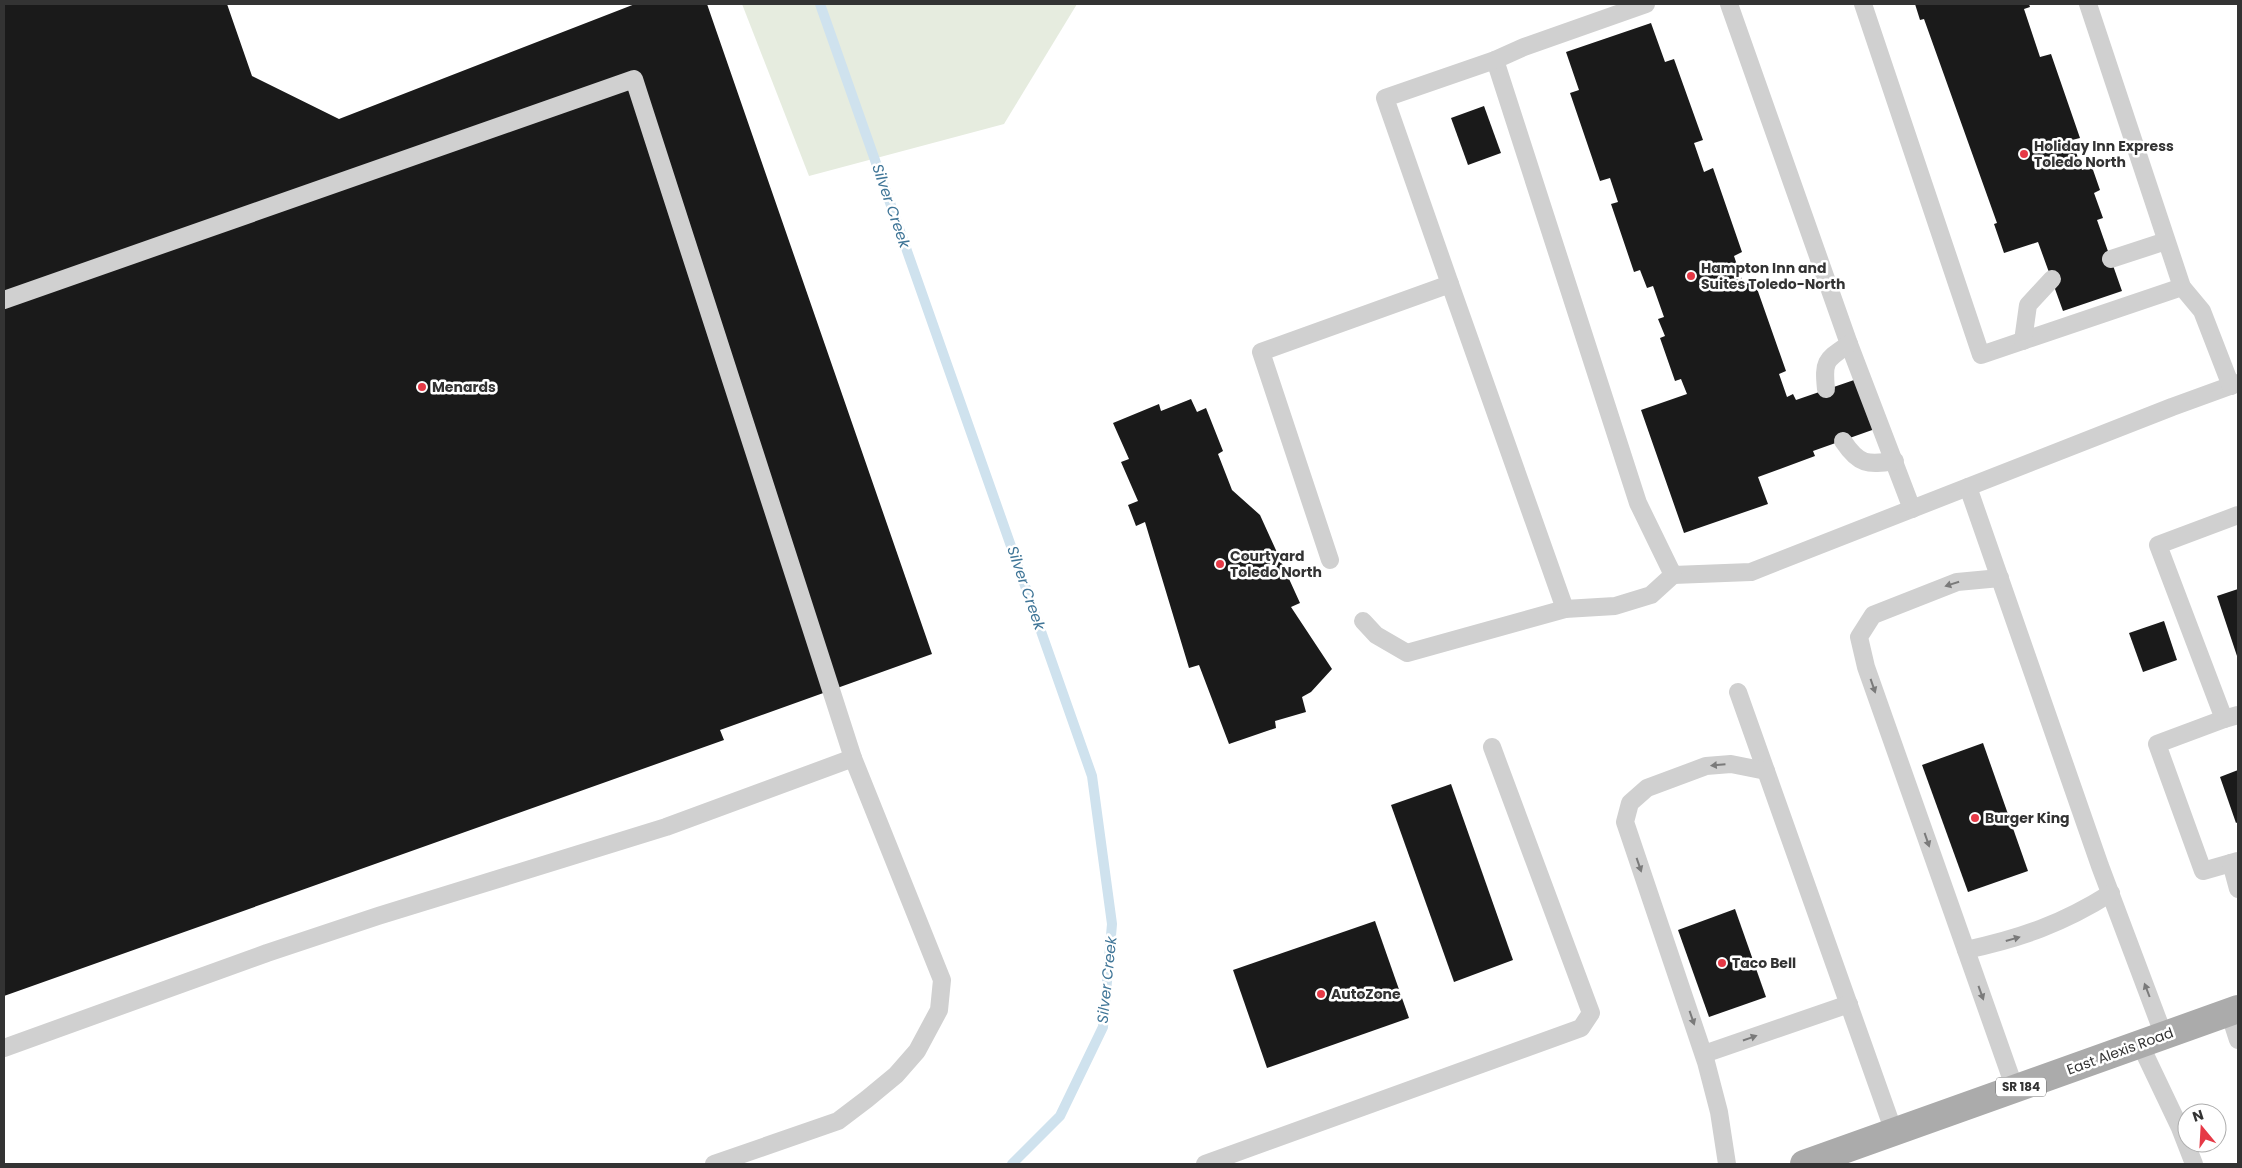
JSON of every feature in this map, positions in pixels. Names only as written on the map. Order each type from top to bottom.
[{"type":"main road","name":"East Alexis Road","points":[[1804,1164],[2234,1011]]},
{"type":"lane","points":[[1565,609],[1385,98],[1495,60],[1646,4]]},
{"type":"lane","points":[[1729,4],[1849,344],[1912,509]]},
{"type":"lane","points":[[1863,4],[1981,355],[2182,287]]},
{"type":"lane","points":[[1363,621],[1376,635],[1407,653],[1565,609],[1615,606],[1650,595],[1672,575],[1750,572],[2172,406],[2234,384],[2202,311],[2182,287],[2088,4]]},
{"type":"lane","points":[[1495,60],[1638,503],[1672,575]]},
{"type":"lane","points":[[4,300],[634,79],[853,758],[942,980],[939,1010],[917,1051],[896,1075],[838,1121],[714,1164]]},
{"type":"lane","points":[[2111,259],[2166,241]]},
{"type":"lane","points":[[2023,340],[2028,304],[2052,279]]},
{"type":"lane","points":[[1330,560],[1261,352],[1450,284]]},
{"type":"lane","points":[[1826,389],[1824,371],[1829,358],[1849,344]]},
{"type":"lane","points":[[1843,441],[1854,457],[1871,465],[1895,461]]},
{"type":"lane","points":[[1968,487],[2110,894],[2152,1040],[2180,1128],[2194,1164]]},
{"type":"lane","points":[[2238,515],[2158,546],[2231,717],[2157,744],[2204,871],[2234,862],[2238,889]]},
{"type":"lane","points":[[2000,578],[1956,582],[1873,615],[1859,637],[1869,676],[2015,1089]]},
{"type":"lane","points":[[1738,692],[1894,1132]]},
{"type":"lane","points":[[1206,1164],[1582,1028],[1590,1013],[1492,747]]},
{"type":"lane","points":[[4,1048],[369,919],[666,827],[853,758]]},
{"type":"lane","points":[[1727,1164],[1719,1112],[1704,1054],[1625,822],[1630,803],[1647,788],[1706,766],[1731,764],[1766,771]]},
{"type":"lane","points":[[1966,950],[2014,940],[2079,913],[2110,894]]},
{"type":"lane","points":[[1704,1054],[1849,1004]]},
{"type":"lane","points":[[2234,1011],[2238,1040]]},
{"type":"shaded area","points":[[742,4],[1077,4],[1004,124],[809,176]]},
{"type":"building","name":"Menards","points":[[4,4],[227,4],[252,76],[339,119],[635,4],[707,4],[932,654],[720,730],[724,740],[4,996]]},
{"type":"building","name":"Holiday Inn Express Toledo North","points":[[1915,4],[2029,4],[2030,7],[2024,9],[2040,57],[2051,54],[2080,138],[2072,140],[2082,170],[2092,167],[2100,190],[2094,193],[2103,218],[2097,220],[2122,291],[2063,311],[2038,242],[2004,253],[1994,224],[1997,223],[1924,19],[1920,20]]},
{"type":"building","name":"Hampton Inn and Suites Toledo-North","points":[[1651,23],[1665,62],[1674,59],[1703,140],[1694,143],[1704,172],[1713,168],[1742,252],[1734,256],[1743,283],[1754,280],[1786,371],[1779,374],[1787,397],[1793,394],[1796,400],[1857,379],[1875,429],[1813,451],[1815,456],[1758,477],[1768,504],[1684,533],[1641,410],[1687,394],[1681,379],[1675,381],[1660,338],[1665,336],[1658,319],[1664,317],[1653,286],[1647,288],[1640,270],[1634,272],[1611,204],[1618,202],[1610,178],[1600,181],[1570,93],[1579,90],[1566,52]]},
{"type":"building","points":[[1484,106],[1501,153],[1468,165],[1451,118]]},
{"type":"building","name":"Courtyard Toledo North","points":[[1191,399],[1197,412],[1206,408],[1223,451],[1218,454],[1232,490],[1260,515],[1300,603],[1291,607],[1332,669],[1311,692],[1302,697],[1306,712],[1275,721],[1276,728],[1229,744],[1199,665],[1189,668],[1145,522],[1136,526],[1128,505],[1138,501],[1121,462],[1129,459],[1113,423],[1159,404],[1161,411]]},
{"type":"building","points":[[2238,589],[2238,659],[2217,596]]},
{"type":"building","points":[[2164,621],[2177,660],[2143,672],[2129,633]]},
{"type":"building","name":"Burger King","points":[[1983,743],[2028,871],[1968,892],[1922,765]]},
{"type":"building","points":[[2238,770],[2238,822],[2236,823],[2220,777]]},
{"type":"building","points":[[1451,784],[1513,960],[1454,982],[1391,805]]},
{"type":"building","name":"Taco Bell","points":[[1735,909],[1766,997],[1709,1017],[1678,930]]},
{"type":"building","name":"AutoZone","points":[[1375,921],[1409,1018],[1267,1068],[1233,970]]},
{"type":"waterway","name":"Silver Creek","points":[[820,4],[1092,776],[1112,924],[1103,1027],[1060,1116],[1012,1164]]},
{"type":"place","name":"Holiday Inn Express Toledo North","points":[[2024,154]]},
{"type":"place","name":"Hampton Inn and Suites Toledo-North","points":[[1691,276]]},
{"type":"place","name":"Menards","points":[[422,387]]},
{"type":"place","name":"Courtyard Toledo North","points":[[1220,564]]},
{"type":"place","name":"Burger King","points":[[1975,818]]},
{"type":"place","name":"Taco Bell","points":[[1722,963]]},
{"type":"place","name":"AutoZone","points":[[1321,994]]}]
